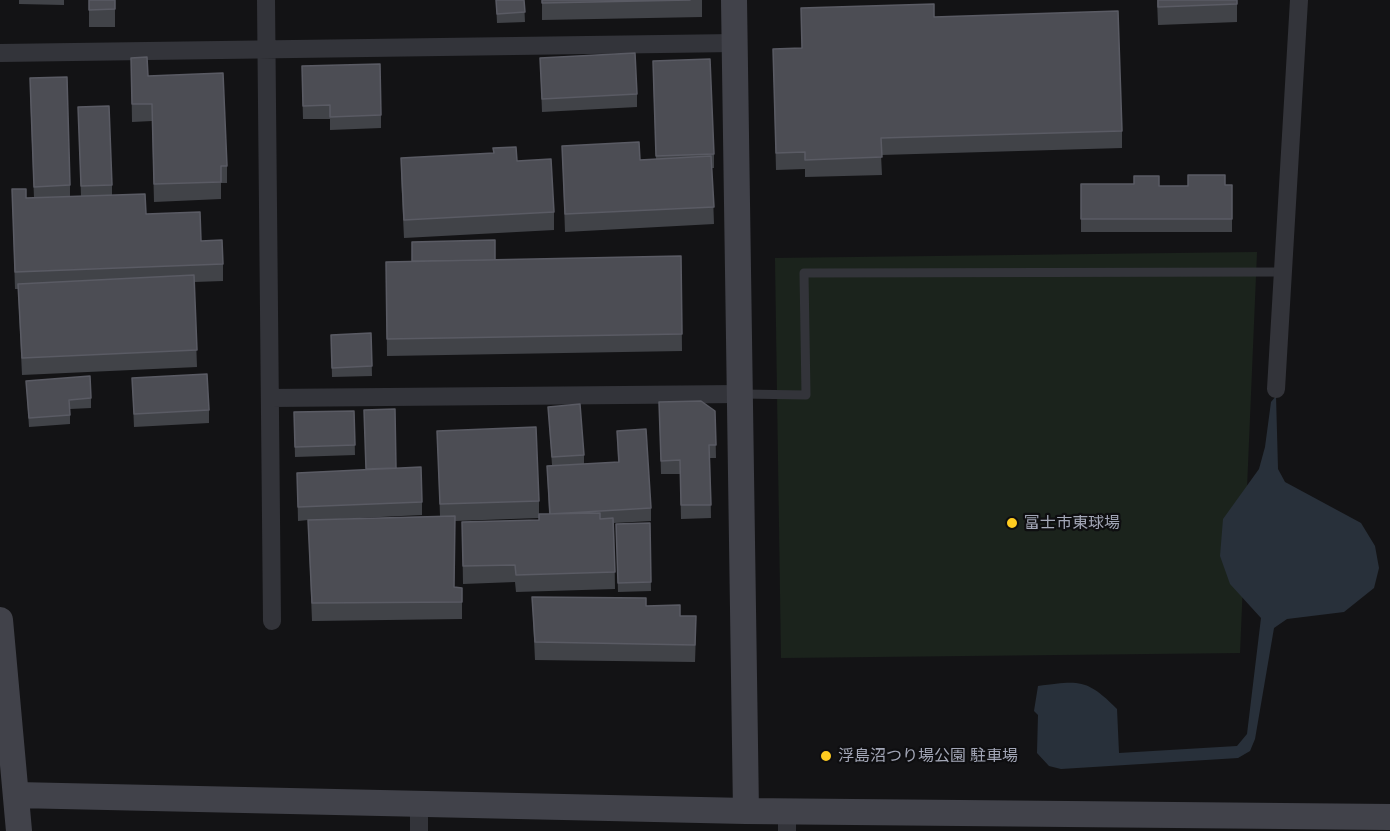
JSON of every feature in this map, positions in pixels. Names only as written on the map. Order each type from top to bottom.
[{"type":"street","points":[[266,0],[272,621]]},
{"type":"street","points":[[734,0],[746,811]]},
{"type":"street","points":[[1276,389],[1299,0]]},
{"type":"street","points":[[0,52],[735,43]]},
{"type":"street","points":[[270,398],[740,394]]},
{"type":"street","points":[[0,620],[8,795],[19,831]]},
{"type":"street","points":[[8,795],[746,811],[787,821],[1390,817]]},
{"type":"street","points":[[419,803],[419,831]]},
{"type":"lane","points":[[740,394],[806,395],[804,273],[1282,272]]},
{"type":"shaded area","name":"富士市東球場","points":[[1257,252],[1240,653],[781,658],[775,258]]},
{"type":"shaded area","points":[[1276,396],[1278,469],[1285,482],[1361,523],[1375,546],[1379,568],[1374,588],[1344,612],[1287,619],[1274,628],[1255,739],[1250,751],[1238,758],[1061,769],[1049,766],[1037,753],[1038,715],[1034,711],[1038,686],[1063,683],[1081,684],[1106,699],[1117,709],[1119,753],[1237,746],[1247,734],[1261,618],[1230,584],[1220,556],[1223,519],[1259,469],[1265,447],[1271,402]]},
{"type":"building","points":[[89,0],[115,0],[115,9],[89,10]]},
{"type":"building","points":[[496,0],[524,0],[525,12],[497,14]]},
{"type":"building","points":[[542,0],[690,0],[542,3]]},
{"type":"building","points":[[1158,0],[1237,0],[1237,4],[1158,7]]},
{"type":"building","points":[[934,4],[934,17],[1118,11],[1122,131],[881,138],[882,157],[805,160],[805,152],[776,153],[773,49],[802,48],[801,8]]},
{"type":"building","points":[[635,53],[637,94],[542,99],[540,58]]},
{"type":"building","points":[[147,57],[148,76],[223,73],[227,166],[221,166],[221,182],[154,184],[152,104],[132,104],[131,58]]},
{"type":"building","points":[[710,59],[714,154],[656,156],[653,61]]},
{"type":"building","points":[[380,64],[381,115],[330,117],[330,105],[303,106],[302,66]]},
{"type":"building","points":[[67,77],[70,185],[34,187],[30,78]]},
{"type":"building","points":[[109,106],[112,185],[81,186],[78,107]]},
{"type":"building","points":[[639,142],[640,160],[711,156],[714,207],[565,214],[562,146]]},
{"type":"building","points":[[516,147],[517,161],[551,159],[554,212],[404,220],[401,158],[494,153],[493,148]]},
{"type":"building","points":[[1188,175],[1225,175],[1225,185],[1232,185],[1232,219],[1081,219],[1081,184],[1134,184],[1134,176],[1159,176],[1159,186],[1188,186]]},
{"type":"building","points":[[12,189],[26,189],[26,198],[145,194],[146,214],[200,212],[201,241],[222,240],[223,264],[15,272]]},
{"type":"building","points":[[495,240],[495,260],[412,261],[412,242]]},
{"type":"building","points":[[681,256],[682,334],[387,339],[386,262]]},
{"type":"building","points":[[194,275],[197,350],[22,358],[18,284]]},
{"type":"building","points":[[371,333],[372,366],[332,368],[331,335]]},
{"type":"building","points":[[207,374],[209,410],[134,414],[132,378]]},
{"type":"building","points":[[90,376],[91,398],[69,400],[70,415],[29,418],[26,381]]},
{"type":"building","points":[[701,401],[715,411],[716,445],[709,445],[711,505],[681,505],[680,460],[661,461],[659,402]]},
{"type":"building","points":[[580,404],[584,455],[552,457],[548,407]]},
{"type":"building","points":[[395,409],[396,468],[366,469],[364,410]]},
{"type":"building","points":[[354,411],[355,445],[295,447],[294,412]]},
{"type":"building","points":[[536,427],[539,501],[440,504],[437,431]]},
{"type":"building","points":[[646,429],[651,508],[550,514],[547,466],[619,462],[617,431]]},
{"type":"building","points":[[421,467],[422,502],[298,507],[297,473]]},
{"type":"building","points":[[600,513],[600,519],[613,518],[615,572],[516,575],[515,565],[463,566],[462,522],[539,520],[539,514]]},
{"type":"building","points":[[455,516],[454,587],[462,588],[462,602],[312,603],[308,520]]},
{"type":"building","points":[[650,523],[651,582],[618,583],[616,524]]},
{"type":"building","points":[[532,597],[646,598],[646,606],[680,605],[680,616],[696,616],[695,645],[535,642]]},
{"type":"place","name":"富士市東球場","points":[[1012,523]]},
{"type":"place","name":"浮島沼つり場公園 駐車場","points":[[826,756]]}]
